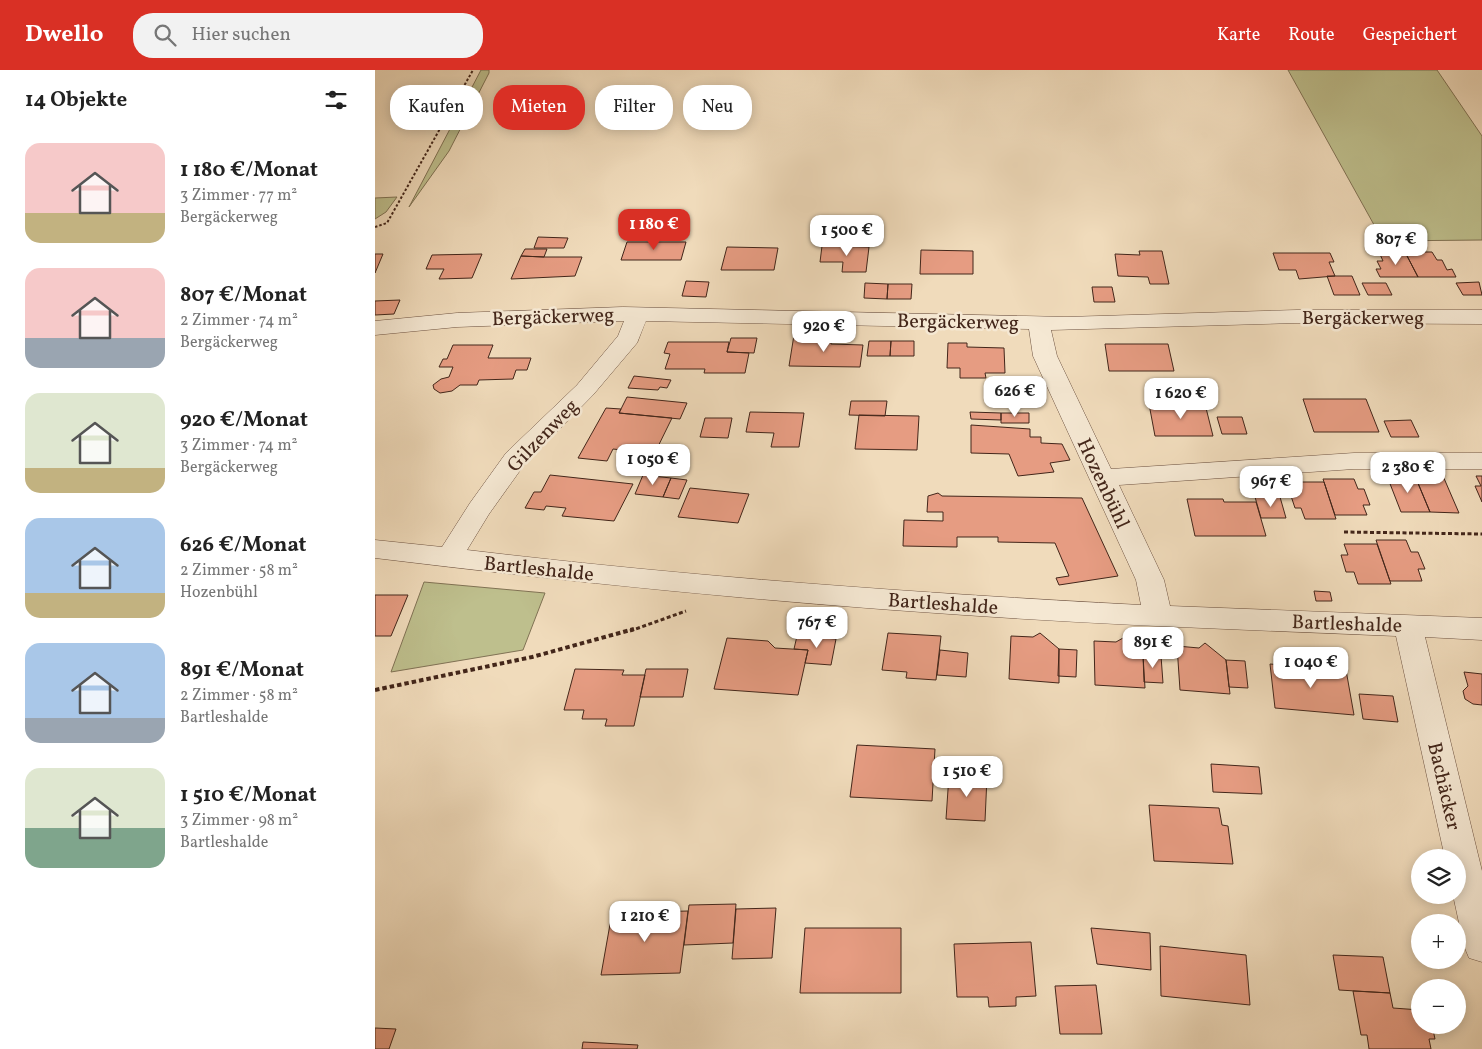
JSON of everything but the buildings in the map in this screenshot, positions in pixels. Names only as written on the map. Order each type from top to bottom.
[{"type":"street","name":"Bergäckerweg","points":[[375,328],[426,322],[524,316],[637,314],[1109,324],[1271,317],[1482,317]]},
{"type":"street","name":"Gilzenweg","points":[[449,558],[479,509],[515,459],[585,390],[629,338],[637,314]]},
{"type":"street","name":"Hozenbühl","points":[[1040,323],[1040,338],[1045,356],[1150,580],[1158,616]]},
{"type":"street","points":[[1102,478],[1354,461],[1482,461]]},
{"type":"street","name":"Bartleshalde","points":[[375,549],[700,585],[1158,616],[1482,629]]},
{"type":"street","name":"Bachäcker","points":[[1408,625],[1482,946]]},
{"type":"path","points":[[375,227],[387,223],[473,70]]},
{"type":"path","points":[[1344,532],[1482,534]]},
{"type":"path","points":[[375,690],[500,666],[658,622],[690,609],[700,585]]},
{"type":"green space","points":[[481,70],[489,70],[483,85],[473,85]]},
{"type":"green space","points":[[1288,70],[1437,70],[1482,136],[1482,240],[1383,241]]},
{"type":"green space","points":[[449,130],[460,130],[449,151],[409,207]]},
{"type":"green space","points":[[397,197],[386,212],[375,219],[375,198]]},
{"type":"green space","points":[[424,582],[545,593],[523,650],[391,672]]}]
